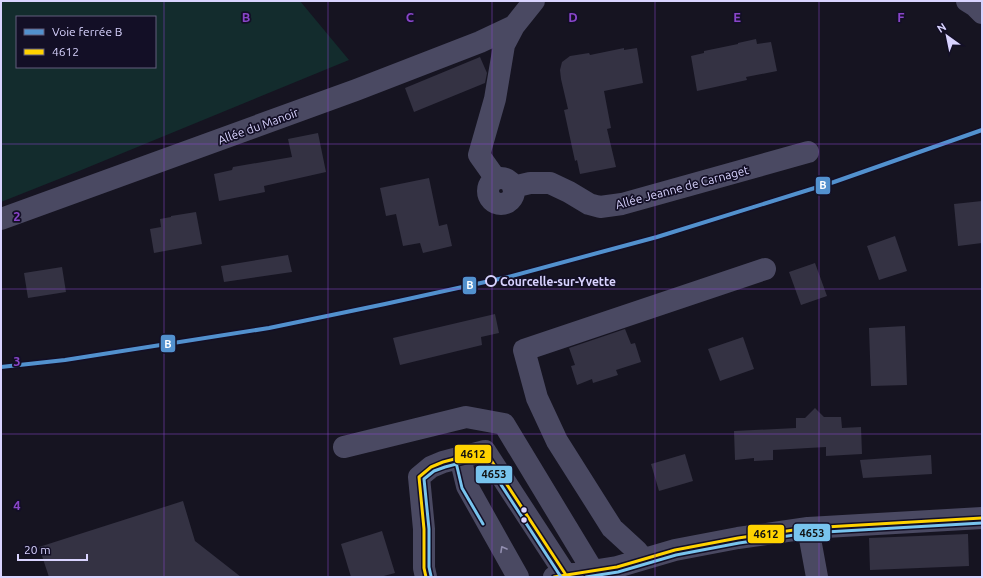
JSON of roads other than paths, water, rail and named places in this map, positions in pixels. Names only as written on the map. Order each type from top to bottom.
[{"type":"street","points":[[514,26],[534,1]]},
{"type":"street","points":[[967,1],[982,13]]},
{"type":"street","name":"Allée Jeanne de Carnaget","points":[[514,26],[504,45],[495,99],[479,155],[505,183],[550,183],[589,204],[600,207],[622,204],[808,152]]},
{"type":"street","name":"Allée du Manoir","points":[[1,219],[356,90],[480,42],[514,26]]},
{"type":"street","points":[[643,568],[637,551],[612,528],[557,441],[537,398],[524,350],[765,269]]},
{"type":"street","points":[[344,447],[466,417],[504,424],[593,571]]},
{"type":"street","points":[[426,577],[424,568],[424,529],[419,477],[431,467],[443,462],[485,450],[560,576],[617,567],[643,568],[675,550],[730,539],[808,528],[982,518]]},
{"type":"street","points":[[460,457],[467,486],[518,577]]},
{"type":"street","points":[[808,528],[817,577]]},
{"type":"rail line","name":"B","points":[[1,367],[65,360],[269,328],[508,277],[657,237],[834,182],[982,130]]},
{"type":"place","name":"Courcelle-sur-Yvette","points":[[491,281]]}]
